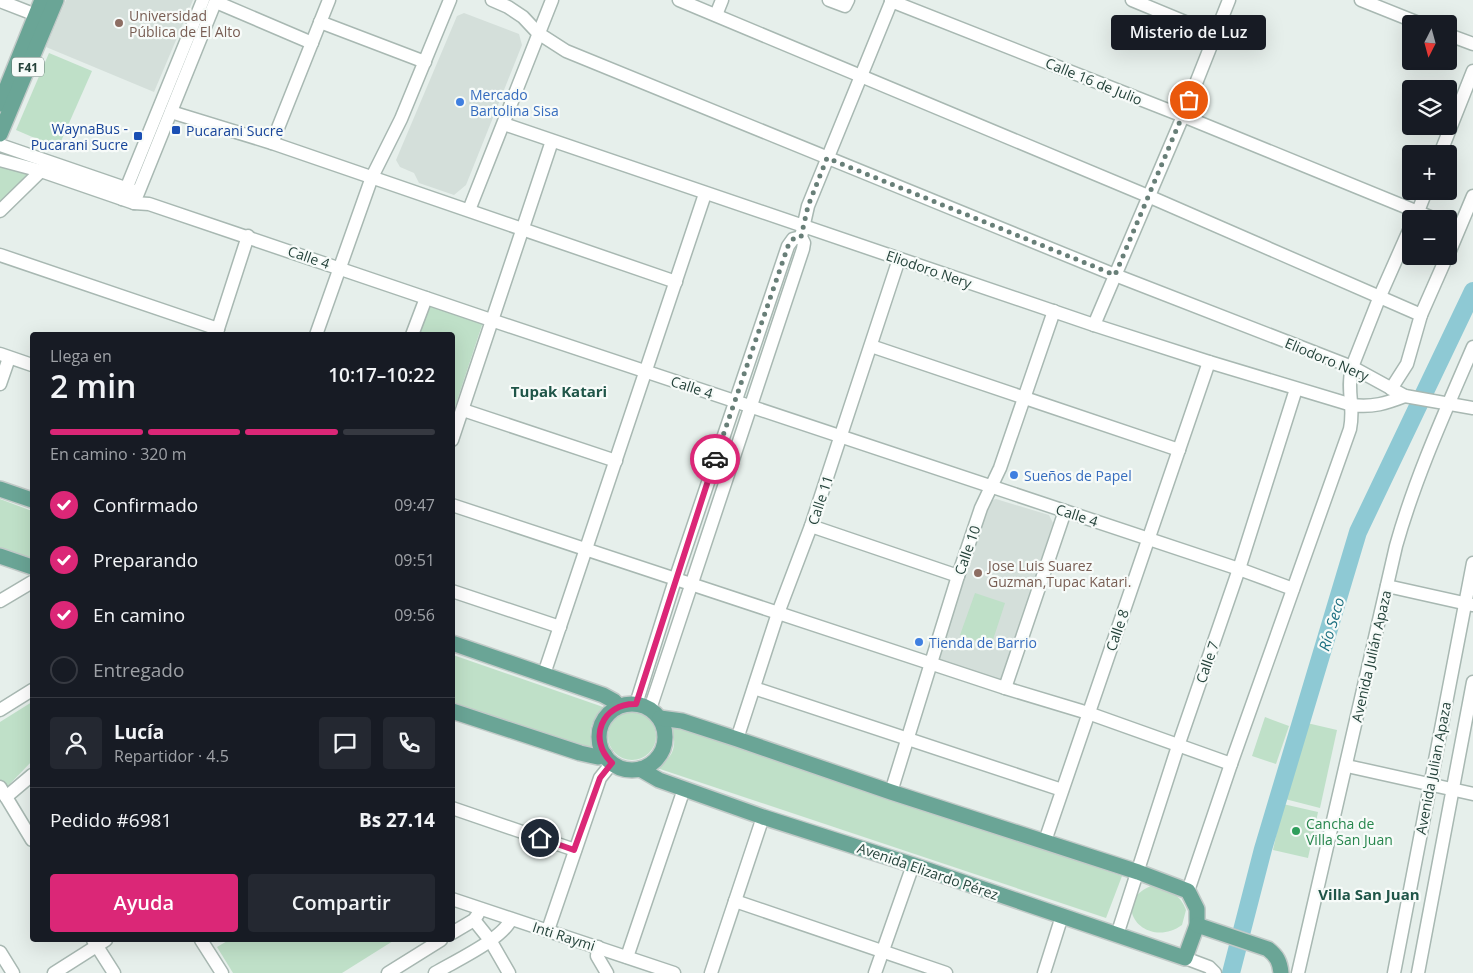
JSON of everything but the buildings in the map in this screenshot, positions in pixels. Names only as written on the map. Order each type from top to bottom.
[{"type":"main road","name":"F41","points":[[1,97],[42,0]]},
{"type":"main road","name":"F41","points":[[0,134],[56,0]]},
{"type":"main road","points":[[0,489],[30,499]]},
{"type":"main road","points":[[0,556],[30,567]]},
{"type":"main road","points":[[455,644],[603,695],[619,706],[649,710],[737,738],[890,792],[1045,841],[1188,891],[1197,909],[1197,925],[1185,958]]},
{"type":"main road","points":[[608,759],[599,737],[602,724],[608,714],[619,706]]},
{"type":"main road","points":[[455,712],[580,754],[608,759],[628,769],[640,769],[652,764],[660,754],[666,736],[663,723],[649,710]]},
{"type":"main road","name":"Avenida Elizardo Pérez","points":[[640,769],[659,780],[684,789],[1185,958]]},
{"type":"main road","points":[[1197,925],[1268,949],[1276,955],[1281,973]]},
{"type":"street","points":[[130,196],[203,0]]},
{"type":"street","points":[[272,143],[329,0]]},
{"type":"street","points":[[317,332],[372,177],[402,119],[450,0]]},
{"type":"street","name":"Eliodoro Nery","points":[[492,0],[508,7],[523,17],[538,33],[566,50],[1115,275],[1352,367],[1407,397]]},
{"type":"street","points":[[469,210],[552,0]]},
{"type":"street","points":[[679,0],[1148,196],[1421,315]]},
{"type":"street","points":[[716,16],[722,0]]},
{"type":"street","points":[[829,0],[845,6],[848,0]]},
{"type":"street","points":[[649,710],[803,249],[802,232],[808,206],[892,0]]},
{"type":"street","name":"Calle 16 de Julio","points":[[892,0],[1183,116],[1404,210]]},
{"type":"street","points":[[1132,0],[1214,34]]},
{"type":"street","points":[[1094,325],[1183,116],[1229,0]]},
{"type":"street","points":[[1361,0],[1402,16]]},
{"type":"street","points":[[0,1],[36,15]]},
{"type":"street","points":[[130,196],[171,112],[216,1],[312,43]]},
{"type":"street","points":[[320,22],[426,62]]},
{"type":"street","points":[[1458,38],[1473,44]]},
{"type":"street","points":[[1444,145],[1473,70]]},
{"type":"street","points":[[171,112],[272,143],[676,282]]},
{"type":"street","name":"Eliodoro Nery","points":[[504,124],[705,194],[802,232],[899,259],[1094,325],[1296,389],[1363,407],[1377,406],[1407,397]]},
{"type":"street","points":[[455,432],[552,141]]},
{"type":"street","points":[[0,146],[46,166]]},
{"type":"street","points":[[0,160],[46,166]]},
{"type":"street","points":[[0,211],[46,166]]},
{"type":"street","name":"Calle 4","points":[[46,166],[149,204],[248,236],[426,298],[841,435],[1293,588]]},
{"type":"street","points":[[544,674],[705,194]]},
{"type":"street","points":[[1457,222],[1473,196]]},
{"type":"street","points":[[649,710],[675,580],[788,246],[802,232]]},
{"type":"street","points":[[0,255],[217,332],[248,236]]},
{"type":"street","points":[[1188,891],[1350,429],[1353,416],[1348,390],[1352,367],[1402,246]]},
{"type":"street","name":"Calle 11","points":[[737,738],[778,613],[811,526],[899,259]]},
{"type":"street","points":[[1391,389],[1407,364],[1421,315],[1443,265]]},
{"type":"street","points":[[413,332],[426,298]]},
{"type":"street","name":"Calle 10","points":[[890,792],[981,508],[1000,468],[1054,311]]},
{"type":"street","points":[[871,346],[1179,450]]},
{"type":"street","name":"Avenida Julián Apaza","points":[[1298,973],[1405,514],[1443,403],[1473,347]]},
{"type":"street","points":[[0,384],[5,356],[30,364]]},
{"type":"street","name":"Calle 8","points":[[1045,841],[1150,539],[1209,362]]},
{"type":"street","name":"Calle 7","points":[[1117,935],[1178,746],[1239,569],[1296,389]]},
{"type":"street","points":[[1407,397],[1473,408]]},
{"type":"street","points":[[463,410],[616,461]]},
{"type":"street","points":[[455,506],[1005,688],[1088,713],[1231,764]]},
{"type":"street","points":[[1005,688],[1065,511]]},
{"type":"street","points":[[811,526],[958,576]]},
{"type":"street","name":"Avenida Julian Apaza","points":[[1394,973],[1429,785],[1469,604],[1473,563]]},
{"type":"street","points":[[0,601],[30,583]]},
{"type":"street","points":[[1387,586],[1469,604]]},
{"type":"street","points":[[455,592],[560,626]]},
{"type":"street","name":"Avenida Julian Apaza","points":[[1418,973],[1473,682]]},
{"type":"street","points":[[754,688],[1062,790]]},
{"type":"street","points":[[0,710],[30,691]]},
{"type":"street","points":[[548,930],[574,850],[608,759]]},
{"type":"street","points":[[1347,766],[1473,794]]},
{"type":"street","points":[[30,776],[3,792],[30,837]]},
{"type":"street","points":[[627,957],[684,789]]},
{"type":"street","points":[[455,809],[574,850]]},
{"type":"street","points":[[710,973],[763,816]]},
{"type":"street","points":[[875,973],[913,865]]},
{"type":"street","name":"Inti Raymi","points":[[455,901],[477,914],[511,918],[674,973]]},
{"type":"street","points":[[735,901],[946,973]]},
{"type":"street","points":[[455,931],[477,914],[509,973]]},
{"type":"street","points":[[1044,973],[1062,916]]},
{"type":"street","points":[[435,973],[490,940],[505,928],[511,918]]},
{"type":"street","points":[[54,973],[99,942],[114,973]]},
{"type":"street","points":[[202,942],[222,973]]},
{"type":"street","points":[[388,973],[439,942]]},
{"type":"street","points":[[598,947],[597,956],[607,973]]},
{"type":"street","points":[[0,952],[13,973]]},
{"type":"street","points":[[1185,958],[1209,967],[1215,973]]},
{"type":"shaded area","name":"Universidad Pública de El Alto","points":[[66,0],[193,0],[154,92],[46,47]]},
{"type":"shaded area","name":"Mercado Bartolina Sisa","points":[[464,13],[519,34],[522,45],[466,185],[454,195],[419,183],[414,173],[400,167],[396,160],[457,16]]},
{"type":"shaded area","points":[[996,499],[1049,515],[1053,523],[1001,682],[939,661],[937,657],[990,501]]},
{"type":"green space","points":[[49,53],[92,71],[58,148],[16,130]]},
{"type":"green space","points":[[0,164],[28,173],[29,177],[0,205]]},
{"type":"green space","points":[[429,304],[483,322],[455,407],[455,332],[420,332]]},
{"type":"green space","points":[[0,499],[30,510],[30,558],[0,548]]},
{"type":"green space","points":[[975,593],[1005,603],[991,646],[960,635]]},
{"type":"green space","points":[[455,656],[606,708],[596,717],[591,726],[590,737],[593,750],[455,704]]},
{"type":"green space","points":[[30,703],[30,763],[5,789],[0,782],[0,722]]},
{"type":"green space","points":[[627,712],[637,712],[649,719],[656,731],[656,741],[649,753],[637,760],[627,760],[619,756],[612,749],[608,741],[608,731],[612,723],[619,716]]},
{"type":"green space","points":[[1265,717],[1289,726],[1276,764],[1252,756]]},
{"type":"green space","points":[[1307,723],[1337,730],[1320,808],[1285,799]]},
{"type":"green space","points":[[670,724],[1122,876],[1106,918],[657,768],[668,759],[673,749],[674,738]]},
{"type":"green space","name":"Cancha de Villa San Juan","points":[[1283,804],[1318,812],[1308,858],[1273,850]]},
{"type":"green space","points":[[1153,885],[1173,893],[1184,904],[1186,910],[1182,925],[1168,931],[1156,932],[1145,929],[1136,921],[1132,912],[1133,902],[1139,893]]},
{"type":"green space","points":[[226,942],[391,942],[342,973],[233,973],[217,947]]},
{"type":"waterway","name":"Río Seco","points":[[1231,973],[1263,849],[1358,532],[1473,291]]},
{"type":"way so far","points":[[715,459],[788,246],[793,239],[801,237],[808,206],[827,158],[1115,275],[1189,100]]},
{"type":"place","name":"Universidad Pública de El Alto","points":[[119,23]]},
{"type":"place","name":"Misterio de Luz","points":[[1189,100]]},
{"type":"place","name":"Mercado Bartolina Sisa","points":[[460,102]]},
{"type":"place","name":"Pucarani Sucre","points":[[176,130]]},
{"type":"place","name":"WaynaBus - Pucarani Sucre","points":[[138,136]]},
{"type":"place","name":"Sueños de Papel","points":[[1014,475]]},
{"type":"place","name":"Jose Luis Suarez Guzman,Tupac Katari.","points":[[978,573]]},
{"type":"place","name":"Tienda de Barrio","points":[[919,642]]},
{"type":"place","name":"Cancha de Villa San Juan","points":[[1296,831]]},
{"type":"district","name":"Tupak Katari","points":[[559,391]]},
{"type":"district","name":"Villa San Juan","points":[[1369,894]]},
{"type":"route","points":[[540,838],[574,850],[600,778],[604,770],[612,763],[602,750],[600,743],[600,730],[604,718],[619,706],[636,704],[715,459]]}]
